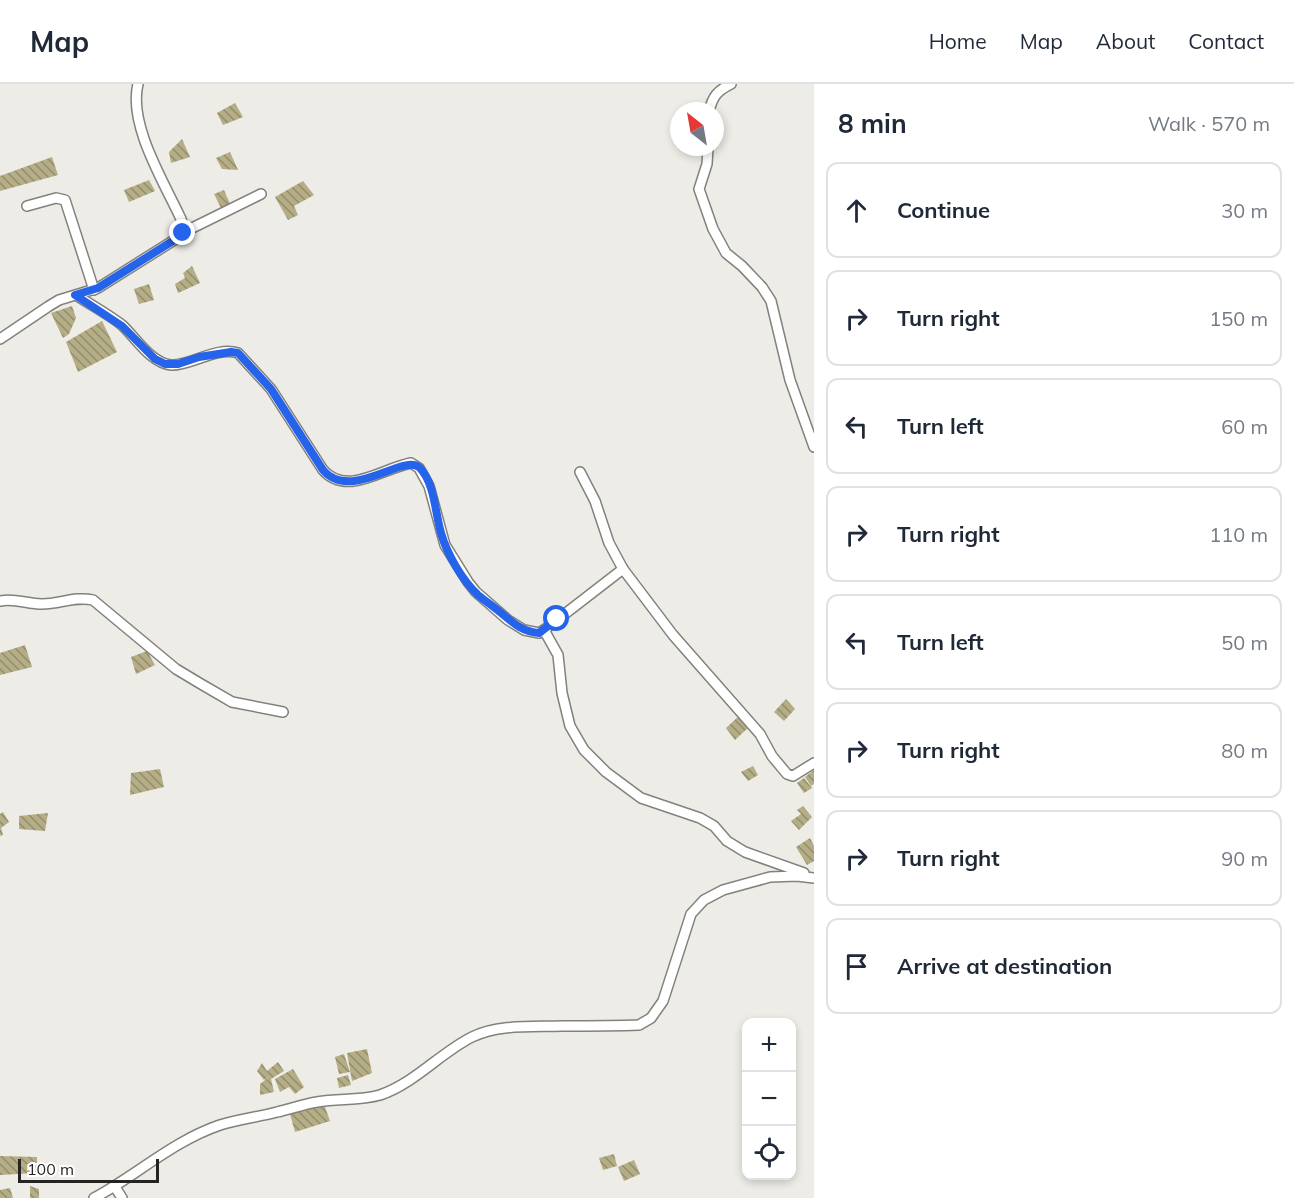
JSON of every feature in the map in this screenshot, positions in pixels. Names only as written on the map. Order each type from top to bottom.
[{"type":"street","points":[[138,84],[137,105],[143,138],[181,219],[183,233]]},
{"type":"street","points":[[711,102],[712,97],[719,90],[731,84]]},
{"type":"street","points":[[707,156],[699,189],[713,229],[726,253],[762,287],[771,301],[790,380],[814,447]]},
{"type":"street","points":[[0,339],[49,306],[93,290],[183,233],[261,194]]},
{"type":"street","points":[[27,206],[56,198],[65,200],[93,290]]},
{"type":"street","points":[[75,295],[122,326],[155,359],[165,364],[178,364],[199,357],[231,352],[238,353],[271,389],[323,470],[333,479],[344,482],[380,475],[411,463],[419,468],[429,486],[445,545],[476,592],[524,630],[539,633],[544,630],[623,569]]},
{"type":"street","points":[[580,472],[595,501],[609,543],[623,569],[673,635],[760,734],[772,756],[787,774],[793,776],[814,763]]},
{"type":"street","points":[[0,601],[10,599],[39,604],[78,599],[93,600],[176,669],[201,684],[232,702],[283,712]]},
{"type":"street","points":[[544,630],[558,655],[562,693],[570,726],[584,750],[606,772],[641,798],[700,818],[714,826],[727,841],[745,852],[814,878]]},
{"type":"street","points":[[94,1198],[115,1187],[158,1156],[203,1131],[316,1102],[365,1099],[383,1094],[416,1075],[455,1046],[475,1035],[498,1029],[522,1027],[639,1025],[651,1018],[663,1000],[691,914],[704,900],[723,890],[770,877],[814,878]]},
{"type":"street","points":[[115,1187],[122,1198]]},
{"type":"building","points":[[235,103],[243,117],[223,125],[217,113]]},
{"type":"building","points":[[182,139],[190,157],[171,163],[169,152]]},
{"type":"building","points":[[230,152],[238,170],[222,169],[216,158]]},
{"type":"building","points":[[52,157],[58,175],[0,191],[0,176]]},
{"type":"building","points":[[149,180],[155,191],[129,202],[124,190]]},
{"type":"building","points":[[303,181],[314,195],[294,206],[298,215],[288,220],[275,197]]},
{"type":"building","points":[[224,190],[231,206],[222,210],[214,194]]},
{"type":"building","points":[[192,266],[200,283],[178,293],[175,284],[185,278],[183,273]]},
{"type":"building","points":[[149,284],[154,300],[139,304],[134,289]]},
{"type":"building","points":[[72,306],[76,318],[69,334],[63,338],[51,313]]},
{"type":"building","points":[[102,321],[117,352],[78,372],[66,342]]},
{"type":"building","points":[[25,645],[32,667],[0,675],[0,653]]},
{"type":"building","points":[[147,651],[155,665],[136,674],[131,657]]},
{"type":"building","points":[[786,699],[795,709],[784,721],[774,712]]},
{"type":"building","points":[[739,716],[749,727],[735,740],[726,728]]},
{"type":"building","points":[[753,766],[758,775],[748,781],[741,772]]},
{"type":"building","points":[[160,769],[164,787],[130,795],[131,773]]},
{"type":"building","points":[[814,770],[814,784],[811,786],[805,777]]},
{"type":"building","points":[[804,778],[812,788],[804,793],[797,783]]},
{"type":"building","points":[[803,806],[812,817],[799,830],[791,821],[801,814],[797,810]]},
{"type":"building","points":[[3,812],[9,822],[1,828],[3,835],[0,836],[0,814]]},
{"type":"building","points":[[48,813],[45,831],[19,829],[19,816]]},
{"type":"building","points":[[810,838],[814,846],[814,861],[807,865],[796,847]]},
{"type":"building","points":[[367,1049],[372,1073],[352,1081],[347,1053]]},
{"type":"building","points":[[344,1054],[350,1072],[339,1074],[335,1057]]},
{"type":"building","points":[[278,1062],[284,1071],[271,1079],[274,1092],[260,1095],[260,1084],[270,1076],[264,1080],[257,1071],[262,1063],[267,1071]]},
{"type":"building","points":[[293,1069],[304,1087],[295,1094],[289,1087],[280,1092],[275,1079]]},
{"type":"building","points":[[348,1075],[351,1085],[339,1088],[337,1078]]},
{"type":"building","points":[[324,1104],[330,1121],[295,1132],[290,1114]]},
{"type":"building","points":[[614,1154],[617,1166],[603,1170],[599,1158]]},
{"type":"building","points":[[0,1156],[37,1157],[37,1173],[0,1175]]},
{"type":"building","points":[[634,1160],[640,1174],[624,1181],[618,1167]]},
{"type":"building","points":[[30,1186],[39,1189],[39,1198],[30,1198]]},
{"type":"building","points":[[10,1188],[13,1198],[0,1198],[0,1190]]},
{"type":"route","points":[[183,233],[98,288],[75,295],[122,326],[155,359],[165,364],[178,364],[199,357],[231,352],[238,353],[271,389],[323,470],[333,479],[344,482],[380,475],[407,464],[414,464],[423,473],[429,486],[445,545],[476,592],[508,620],[533,633],[539,633],[557,619]]}]
